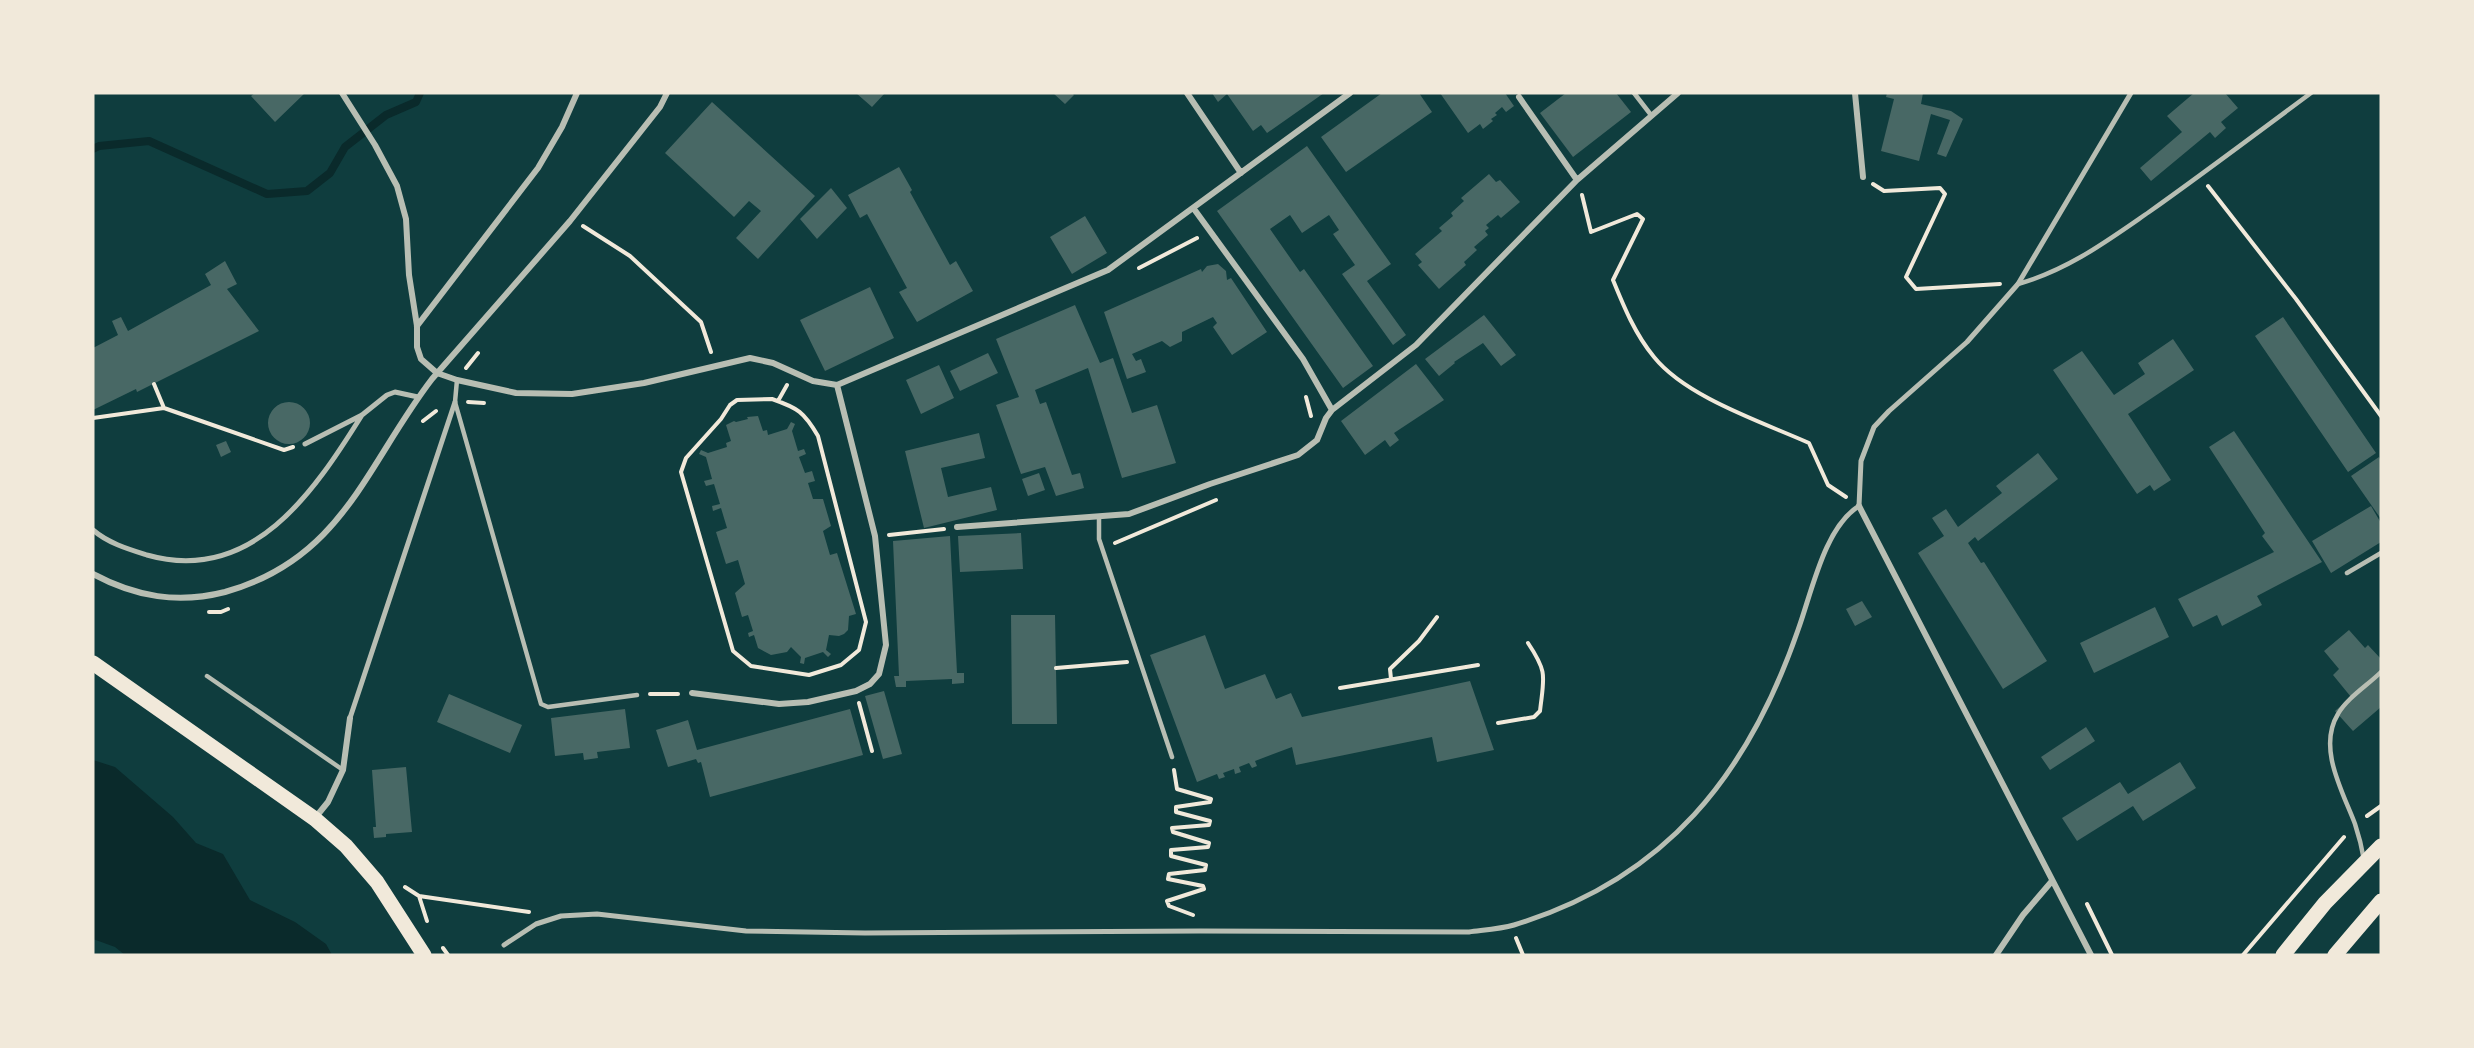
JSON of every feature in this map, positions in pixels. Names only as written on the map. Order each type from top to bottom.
[{"type":"main road","points":[[93,663],[315,819],[346,846],[377,882],[424,955]]},
{"type":"main road","points":[[2283,955],[2325,903],[2381,846]]},
{"type":"main road","points":[[2335,955],[2381,902]]},
{"type":"street","points":[[342,93],[375,145],[397,186],[401,199],[406,219],[409,275],[417,326],[417,347],[421,359],[437,373],[457,380],[516,393],[572,394],[644,383],[750,358],[773,363],[813,381],[837,385],[1108,270],[1350,93]]},
{"type":"street","points":[[417,326],[538,168],[562,127],[577,93]]},
{"type":"street","points":[[93,574],[112,585],[160,598],[209,596],[267,577],[300,557],[328,531],[353,501],[418,397],[437,373],[570,221],[660,107],[668,93]]},
{"type":"street","points":[[1187,93],[1241,173]]},
{"type":"street","points":[[957,527],[1129,513],[1298,455],[1317,440],[1332,410],[1416,345],[1577,180],[1678,93]]},
{"type":"street","points":[[1855,93],[1863,177]]},
{"type":"street","points":[[2091,955],[1859,507],[1861,461],[1874,427],[1967,342],[2018,284],[2131,93]]},
{"type":"street","points":[[1519,97],[1577,180]]},
{"type":"street","points":[[1194,209],[1303,359],[1332,410]]},
{"type":"street","points":[[692,693],[779,704],[808,702],[856,691],[870,684],[879,674],[886,645],[875,536],[837,385]]},
{"type":"street","points":[[306,444],[362,415],[387,394],[418,397]]},
{"type":"street","points":[[315,819],[328,802],[343,770],[350,718],[455,402]]},
{"type":"street","points":[[93,530],[115,544],[135,552],[184,561],[206,559],[248,546],[270,532],[301,502],[338,453],[362,415]]},
{"type":"street","points":[[504,945],[536,924],[561,916],[597,914],[746,931],[866,933],[1469,932],[1513,926],[1579,899],[1630,871],[1666,844],[1697,813],[1752,736],[1789,656],[1828,543],[1848,513],[1859,507]]},
{"type":"street","points":[[1996,955],[2023,915],[2052,881]]},
{"type":"lane","points":[[1634,93],[1651,115]]},
{"type":"lane","points":[[2018,284],[2044,277],[2085,256],[2200,176],[2311,93]]},
{"type":"lane","points":[[457,380],[455,402],[541,704],[548,707],[637,695]]},
{"type":"lane","points":[[1099,517],[1099,539],[1172,757]]},
{"type":"lane","points":[[2347,573],[2381,553]]},
{"type":"lane","points":[[2364,862],[2355,825],[2336,780],[2331,759],[2332,725],[2339,711],[2381,672]]},
{"type":"lane","points":[[207,676],[343,770]]},
{"type":"path","points":[[2200,176],[2296,298],[2381,416]]},
{"type":"path","points":[[1884,191],[1940,188],[1945,194],[1906,277],[1916,289],[2018,284]]},
{"type":"path","points":[[1580,189],[1591,232],[1638,214],[1642,219],[1612,280],[1629,318],[1654,358],[1685,385],[1809,443],[1828,484],[1859,507]]},
{"type":"path","points":[[582,225],[630,256],[701,322],[713,356]]},
{"type":"path","points":[[1133,272],[1194,241],[1207,227]]},
{"type":"path","points":[[778,401],[788,382],[780,378]]},
{"type":"path","points":[[154,384],[164,408]]},
{"type":"path","points":[[772,399],[778,401],[795,407],[807,417],[818,436],[867,622],[859,650],[841,665],[808,675],[751,666],[733,651],[681,472],[686,458],[721,419],[730,405],[737,400],[772,399]]},
{"type":"path","points":[[418,428],[425,418],[450,402],[491,404]]},
{"type":"path","points":[[93,418],[164,408],[284,450],[306,444]]},
{"type":"path","points":[[875,536],[957,527]]},
{"type":"path","points":[[201,613],[221,612],[231,607]]},
{"type":"path","points":[[1391,680],[1390,669],[1419,641],[1437,617]]},
{"type":"path","points":[[1498,723],[1534,717],[1540,711],[1544,677],[1542,665],[1528,643]]},
{"type":"path","points":[[1056,668],[1140,661]]},
{"type":"path","points":[[1340,688],[1478,665]]},
{"type":"path","points":[[856,691],[872,751]]},
{"type":"path","points":[[637,695],[692,693]]},
{"type":"path","points":[[1177,789],[1211,799],[1210,802],[1176,807],[1176,812],[1210,821],[1209,825],[1172,828],[1173,832],[1209,843],[1208,847],[1171,850],[1171,856],[1206,864],[1205,870],[1169,874],[1168,879],[1203,886],[1204,889],[1167,901],[1169,906],[1199,917]]},
{"type":"path","points":[[2243,955],[2335,845],[2355,825],[2381,806]]},
{"type":"path","points":[[419,896],[561,916]]},
{"type":"path","points":[[2087,904],[2112,955]]},
{"type":"water","points":[[93,760],[115,767],[173,817],[196,843],[223,854],[250,900],[295,922],[326,944],[332,955],[125,955],[115,947],[93,939]]},
{"type":"building","points":[[255,93],[305,93],[275,122],[251,96]]},
{"type":"building","points":[[856,93],[885,93],[872,107]]},
{"type":"building","points":[[1053,93],[1072,93],[1074,95],[1065,104]]},
{"type":"building","points":[[1212,93],[1324,93],[1267,133],[1261,125],[1253,131],[1227,94],[1218,102]]},
{"type":"building","points":[[1382,93],[1419,93],[1432,112],[1346,172],[1321,137]]},
{"type":"building","points":[[1440,93],[1505,93],[1514,106],[1506,112],[1502,107],[1491,119],[1493,121],[1483,129],[1480,124],[1468,133]]},
{"type":"building","points":[[1566,93],[1616,93],[1631,112],[1573,157],[1540,113]]},
{"type":"building","points":[[1887,93],[1923,93],[1921,104],[1951,111],[1963,119],[1946,157],[1937,154],[1950,120],[1931,114],[1919,161],[1881,151],[1894,99],[1886,97]]},
{"type":"building","points":[[2194,93],[2225,93],[2238,108],[2221,122],[2226,128],[2215,138],[2210,132],[2151,181],[2140,168],[2182,132],[2167,116]]},
{"type":"building","points":[[712,102],[815,196],[758,259],[736,238],[761,211],[749,201],[734,217],[665,153]]},
{"type":"building","points":[[1307,146],[1391,264],[1367,281],[1406,335],[1393,345],[1342,274],[1355,265],[1333,234],[1339,230],[1329,215],[1302,233],[1290,215],[1270,229],[1300,272],[1304,269],[1373,366],[1343,388],[1217,211]]},
{"type":"building","points":[[899,167],[950,265],[956,261],[973,291],[917,322],[899,292],[907,288],[867,214],[860,218],[848,195]]},
{"type":"building","points":[[1489,174],[1496,182],[1500,180],[1520,202],[1501,218],[1498,215],[1486,225],[1489,228],[1485,231],[1488,235],[1474,247],[1477,250],[1464,262],[1466,265],[1439,289],[1418,265],[1422,262],[1415,254],[1442,231],[1439,228],[1453,216],[1451,213],[1464,201],[1461,198]]},
{"type":"building","points":[[831,188],[847,208],[817,239],[800,219]]},
{"type":"building","points":[[1085,216],[1107,253],[1072,274],[1050,237]]},
{"type":"building","points":[[225,261],[237,284],[227,289],[259,331],[137,392],[136,389],[93,410],[93,348],[118,335],[112,321],[121,317],[128,331],[211,285],[205,274]]},
{"type":"building","points":[[1218,264],[1226,271],[1227,280],[1231,278],[1267,332],[1232,355],[1213,327],[1217,323],[1213,317],[1182,332],[1182,341],[1170,347],[1162,341],[1132,354],[1136,361],[1141,359],[1146,372],[1127,379],[1104,312],[1201,269],[1202,272],[1207,266]]},
{"type":"building","points":[[870,287],[894,338],[825,371],[800,320]]},
{"type":"building","points":[[1075,305],[1100,363],[1113,358],[1132,413],[1157,405],[1176,463],[1122,478],[1088,368],[1035,390],[1040,404],[1046,402],[1072,475],[1080,473],[1084,488],[1056,496],[1045,467],[1021,474],[996,405],[1019,397],[996,339]]},
{"type":"building","points":[[1484,315],[1516,355],[1501,366],[1483,343],[1454,362],[1439,376],[1425,359]]},
{"type":"building","points":[[2283,317],[2376,453],[2348,472],[2255,336]]},
{"type":"building","points":[[2173,339],[2194,370],[2128,414],[2171,480],[2154,491],[2150,485],[2137,494],[2053,370],[2082,351],[2114,395],[2145,374],[2138,363]]},
{"type":"building","points":[[988,353],[998,373],[960,391],[950,371]]},
{"type":"building","points":[[1416,364],[1444,400],[1394,433],[1399,440],[1390,447],[1385,440],[1365,455],[1341,421]]},
{"type":"building","points":[[939,365],[954,398],[921,414],[906,380]]},
{"type":"building","points":[[289,402],[304,408],[310,423],[304,438],[289,444],[274,438],[268,423],[274,408]]},
{"type":"building","points":[[758,416],[763,431],[767,430],[768,435],[787,429],[791,422],[795,424],[792,431],[798,451],[804,449],[806,454],[799,457],[805,473],[812,471],[815,481],[808,483],[813,499],[823,499],[831,526],[823,531],[830,555],[837,553],[856,614],[849,616],[848,630],[844,634],[829,635],[826,650],[831,654],[828,657],[823,652],[805,658],[804,664],[800,663],[801,657],[791,647],[787,652],[771,655],[758,648],[754,635],[749,637],[748,633],[753,631],[748,615],[742,617],[735,593],[745,584],[738,560],[726,564],[716,532],[727,528],[721,508],[713,511],[712,506],[720,504],[714,484],[706,486],[704,481],[712,479],[706,457],[699,454],[701,450],[708,453],[727,447],[726,443],[731,441],[726,425],[748,419],[747,417]]},
{"type":"building","points":[[2234,431],[2322,562],[2257,596],[2262,605],[2222,626],[2217,615],[2193,627],[2178,599],[2274,552],[2262,536],[2265,533],[2209,447]]},
{"type":"building","points":[[979,433],[985,458],[941,468],[948,497],[991,487],[997,510],[924,528],[905,451]]},
{"type":"building","points":[[226,441],[231,452],[221,457],[216,445]]},
{"type":"building","points":[[2038,453],[2058,479],[1978,541],[1975,537],[1968,543],[1981,563],[1984,562],[2047,661],[2003,689],[1918,553],[1944,536],[1932,518],[1946,509],[1958,527],[2002,493],[1996,486]]},
{"type":"building","points":[[2379,457],[2381,461],[2381,519],[2351,476]]},
{"type":"building","points":[[1039,473],[1045,490],[1028,496],[1022,479]]},
{"type":"building","points":[[2371,506],[2381,523],[2381,542],[2331,573],[2312,541]]},
{"type":"building","points":[[1021,533],[1023,569],[960,572],[958,536]]},
{"type":"building","points":[[950,536],[957,673],[964,673],[964,683],[952,684],[952,679],[906,681],[906,687],[896,687],[894,676],[899,676],[893,541]]},
{"type":"building","points":[[1862,601],[1872,617],[1855,626],[1846,609]]},
{"type":"building","points":[[2155,607],[2169,637],[2094,673],[2080,643]]},
{"type":"building","points":[[1011,615],[1055,615],[1057,724],[1012,724]]},
{"type":"building","points":[[2349,630],[2365,648],[2368,645],[2381,659],[2381,707],[2353,731],[2335,711],[2351,697],[2333,675],[2339,669],[2324,651]]},
{"type":"building","points":[[1205,635],[1225,689],[1265,674],[1276,699],[1291,693],[1302,717],[1470,681],[1494,750],[1437,762],[1432,737],[1296,765],[1292,747],[1255,761],[1257,766],[1252,768],[1249,763],[1239,767],[1241,772],[1235,774],[1234,769],[1223,773],[1225,777],[1219,779],[1217,774],[1197,782],[1150,655]]},
{"type":"building","points":[[884,691],[902,754],[883,759],[865,696]]},
{"type":"building","points":[[449,694],[522,725],[510,753],[437,722]]},
{"type":"building","points":[[625,709],[630,748],[597,752],[598,758],[584,760],[583,753],[555,756],[551,718]]},
{"type":"building","points":[[850,709],[863,755],[710,797],[701,762],[698,763],[696,759],[668,767],[656,730],[688,720],[697,750]]},
{"type":"building","points":[[2086,727],[2095,741],[2050,770],[2041,757]]},
{"type":"building","points":[[2180,762],[2196,788],[2143,821],[2133,806],[2077,841],[2062,818],[2120,782],[2128,794]]},
{"type":"building","points":[[406,767],[412,832],[386,834],[386,837],[374,838],[373,827],[376,827],[372,770]]},
{"type":"waterway","points":[[93,149],[99,146],[149,141],[267,194],[307,191],[330,173],[345,147],[386,115],[416,102],[420,93]]}]
